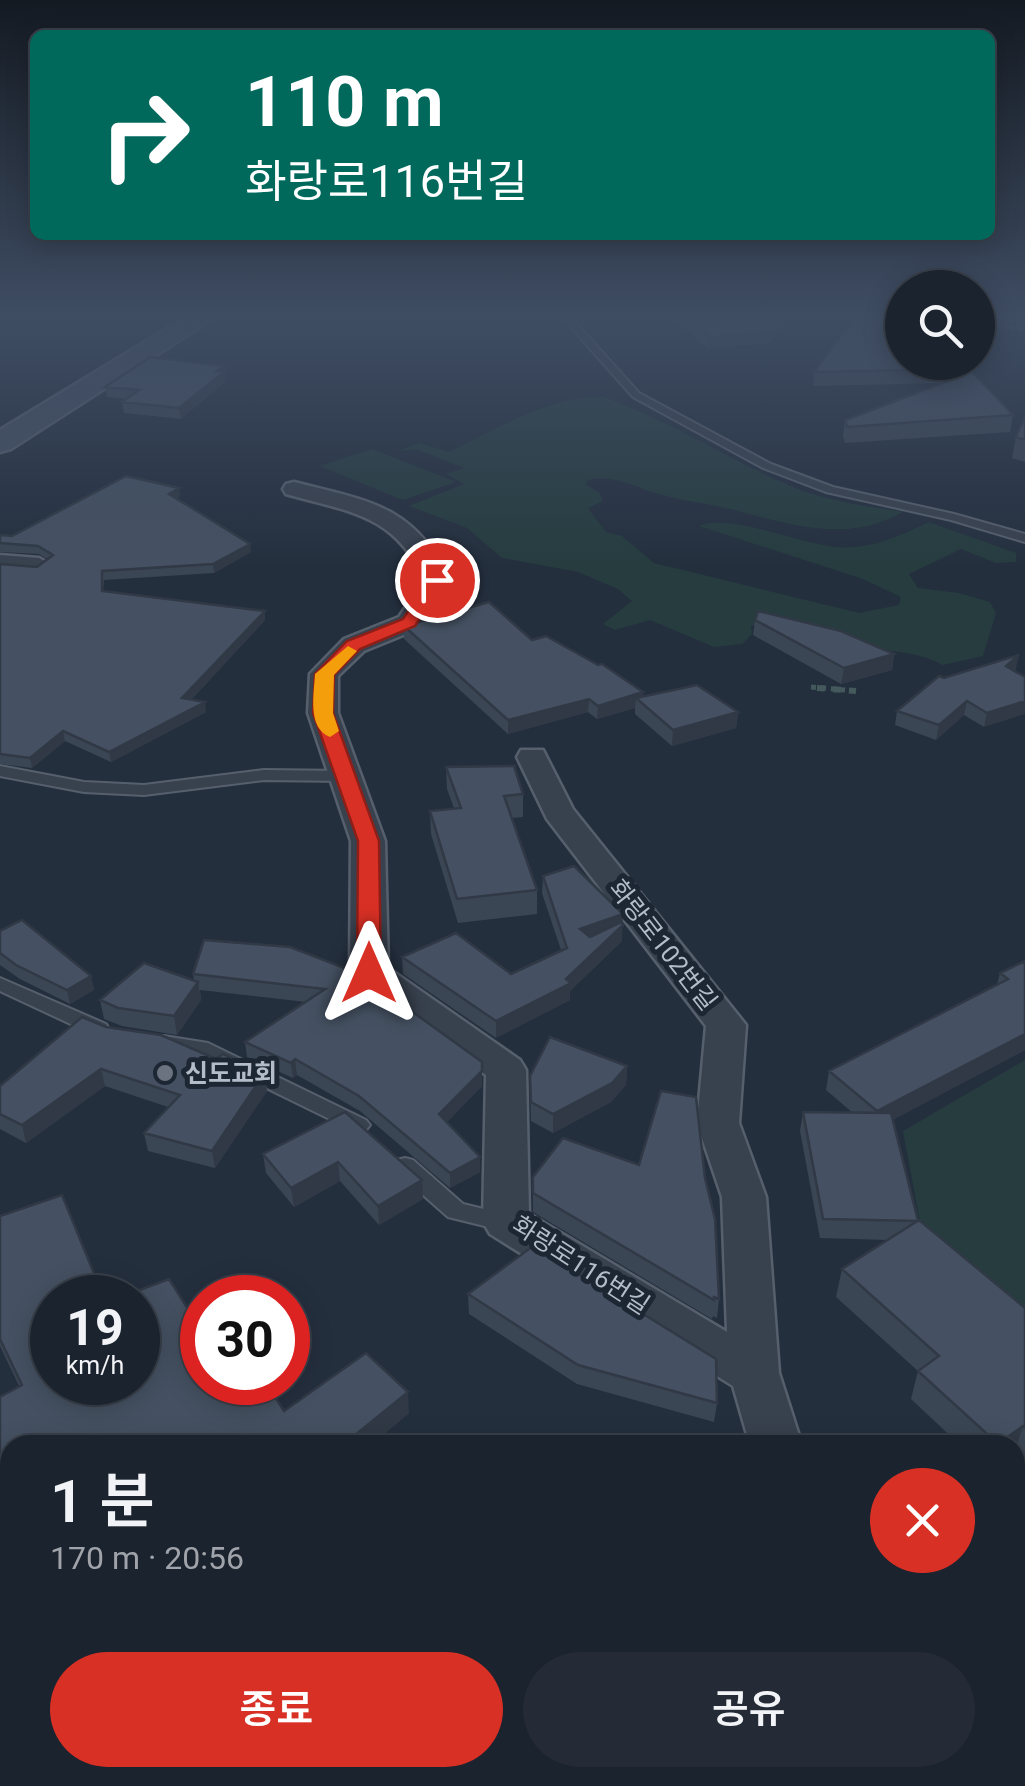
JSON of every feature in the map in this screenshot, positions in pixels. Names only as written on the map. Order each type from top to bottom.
[{"type":"main road","points":[[0,443],[70,399]]},
{"type":"street","name":"화랑로116번길","points":[[294,489],[403,525],[426,550],[437,580],[409,623],[354,645],[324,674],[323,713],[368,841],[369,973],[506,1070],[506,1222],[754,1372]]},
{"type":"street","points":[[0,562],[39,565]]},
{"type":"street","name":"화랑로102번길","points":[[532,757],[558,812],[726,1025],[718,1122],[744,1198],[754,1372],[773,1435]]},
{"type":"lane","points":[[644,399],[767,466],[840,493],[954,516],[1025,538]]},
{"type":"lane","points":[[0,770],[84,787],[144,790],[264,775],[346,776]]},
{"type":"lane","points":[[0,984],[117,1036]]},
{"type":"lane","points":[[150,1041],[201,1048],[351,1119],[456,1211],[506,1222]]},
{"type":"path","points":[[811,687],[856,691]]},
{"type":"green space","points":[[609,399],[798,489],[903,512],[862,527],[821,529],[671,497],[617,480],[588,480],[586,485],[599,492],[603,501],[588,508],[606,532],[622,536],[654,563],[859,613],[899,605],[901,597],[863,579],[699,526],[728,523],[823,545],[850,547],[885,540],[929,522],[1016,553],[1016,562],[996,563],[961,549],[909,574],[918,588],[990,602],[996,613],[983,656],[943,665],[919,656],[843,645],[763,626],[751,626],[752,634],[742,644],[714,647],[650,620],[615,630],[603,624],[632,601],[618,589],[578,572],[502,558],[467,528],[409,506],[464,484],[446,474],[464,468],[416,449],[398,451],[419,443],[449,452],[504,424],[562,402]]},
{"type":"green space","points":[[372,449],[456,482],[403,500],[320,466]]},
{"type":"green space","points":[[1025,1060],[1025,1326],[924,1243],[903,1131]]},
{"type":"building","points":[[126,399],[190,399],[179,408],[122,402]]},
{"type":"building","points":[[900,399],[998,399],[1013,415],[847,427],[845,420]]},
{"type":"building","points":[[1025,417],[1025,440],[1016,437]]},
{"type":"building","points":[[126,476],[179,488],[169,494],[250,544],[213,564],[102,571],[102,591],[265,611],[182,698],[205,702],[109,752],[63,731],[30,758],[0,754],[0,564],[37,567],[53,555],[38,546],[0,543],[0,535],[12,536]]},
{"type":"building","points":[[489,602],[532,640],[546,636],[602,664],[643,692],[598,706],[589,699],[508,720],[404,626]]},
{"type":"building","points":[[758,611],[841,631],[894,654],[844,668],[755,620]]},
{"type":"building","points":[[1019,655],[1006,666],[1025,677],[1025,701],[987,713],[967,701],[939,725],[897,711],[939,676],[944,678]]},
{"type":"building","points":[[697,685],[738,712],[673,730],[636,698]]},
{"type":"building","points":[[514,766],[523,794],[504,796],[537,890],[457,899],[430,811],[461,808],[446,767]]},
{"type":"building","points":[[574,866],[623,914],[580,929],[590,937],[621,922],[623,925],[566,979],[571,983],[496,1021],[402,957],[456,933],[511,974],[567,948],[543,876]]},
{"type":"building","points":[[22,920],[91,976],[67,990],[0,953],[0,931]]},
{"type":"building","points":[[204,940],[290,947],[360,974],[482,1062],[482,1071],[439,1114],[480,1157],[450,1173],[359,1096],[295,1059],[291,1063],[245,1042],[325,989],[193,974]]},
{"type":"building","points":[[1025,961],[1025,1034],[877,1111],[829,1071],[1008,979],[1000,973]]},
{"type":"building","points":[[144,963],[198,982],[174,1016],[118,1008],[100,1000]]},
{"type":"building","points":[[82,1017],[106,1027],[161,1035],[216,1059],[223,1054],[264,1074],[212,1151],[144,1133],[180,1095],[101,1069],[22,1125],[0,1114],[0,1086]]},
{"type":"building","points":[[550,1037],[627,1066],[612,1083],[553,1114],[531,1102],[530,1076]]},
{"type":"building","points":[[661,1091],[696,1097],[705,1178],[715,1219],[719,1299],[714,1300],[533,1193],[533,1177],[563,1138],[639,1165]]},
{"type":"building","points":[[345,1112],[422,1180],[378,1206],[338,1162],[291,1188],[263,1154]]},
{"type":"building","points":[[803,1112],[891,1113],[918,1221],[823,1219]]},
{"type":"building","points":[[62,1195],[95,1275],[30,1275],[30,1405],[160,1405],[160,1282],[169,1279],[180,1296],[180,1405],[280,1405],[284,1411],[292,1405],[310,1405],[310,1393],[366,1353],[408,1392],[355,1435],[0,1435],[0,1397],[22,1385],[0,1339],[0,1216]]},
{"type":"building","points":[[919,1220],[1025,1308],[1025,1427],[1010,1435],[988,1435],[918,1371],[939,1356],[842,1269]]},
{"type":"building","points":[[533,1246],[716,1359],[717,1403],[578,1365],[468,1294]]},
{"type":"slow traffic","points":[[330,731],[323,713],[324,674],[348,651]]},
{"type":"place","name":"신도교회","points":[[165,1073]]},
{"type":"route","points":[[369,973],[368,841],[323,713],[324,674],[354,645],[409,623],[437,580]]}]
